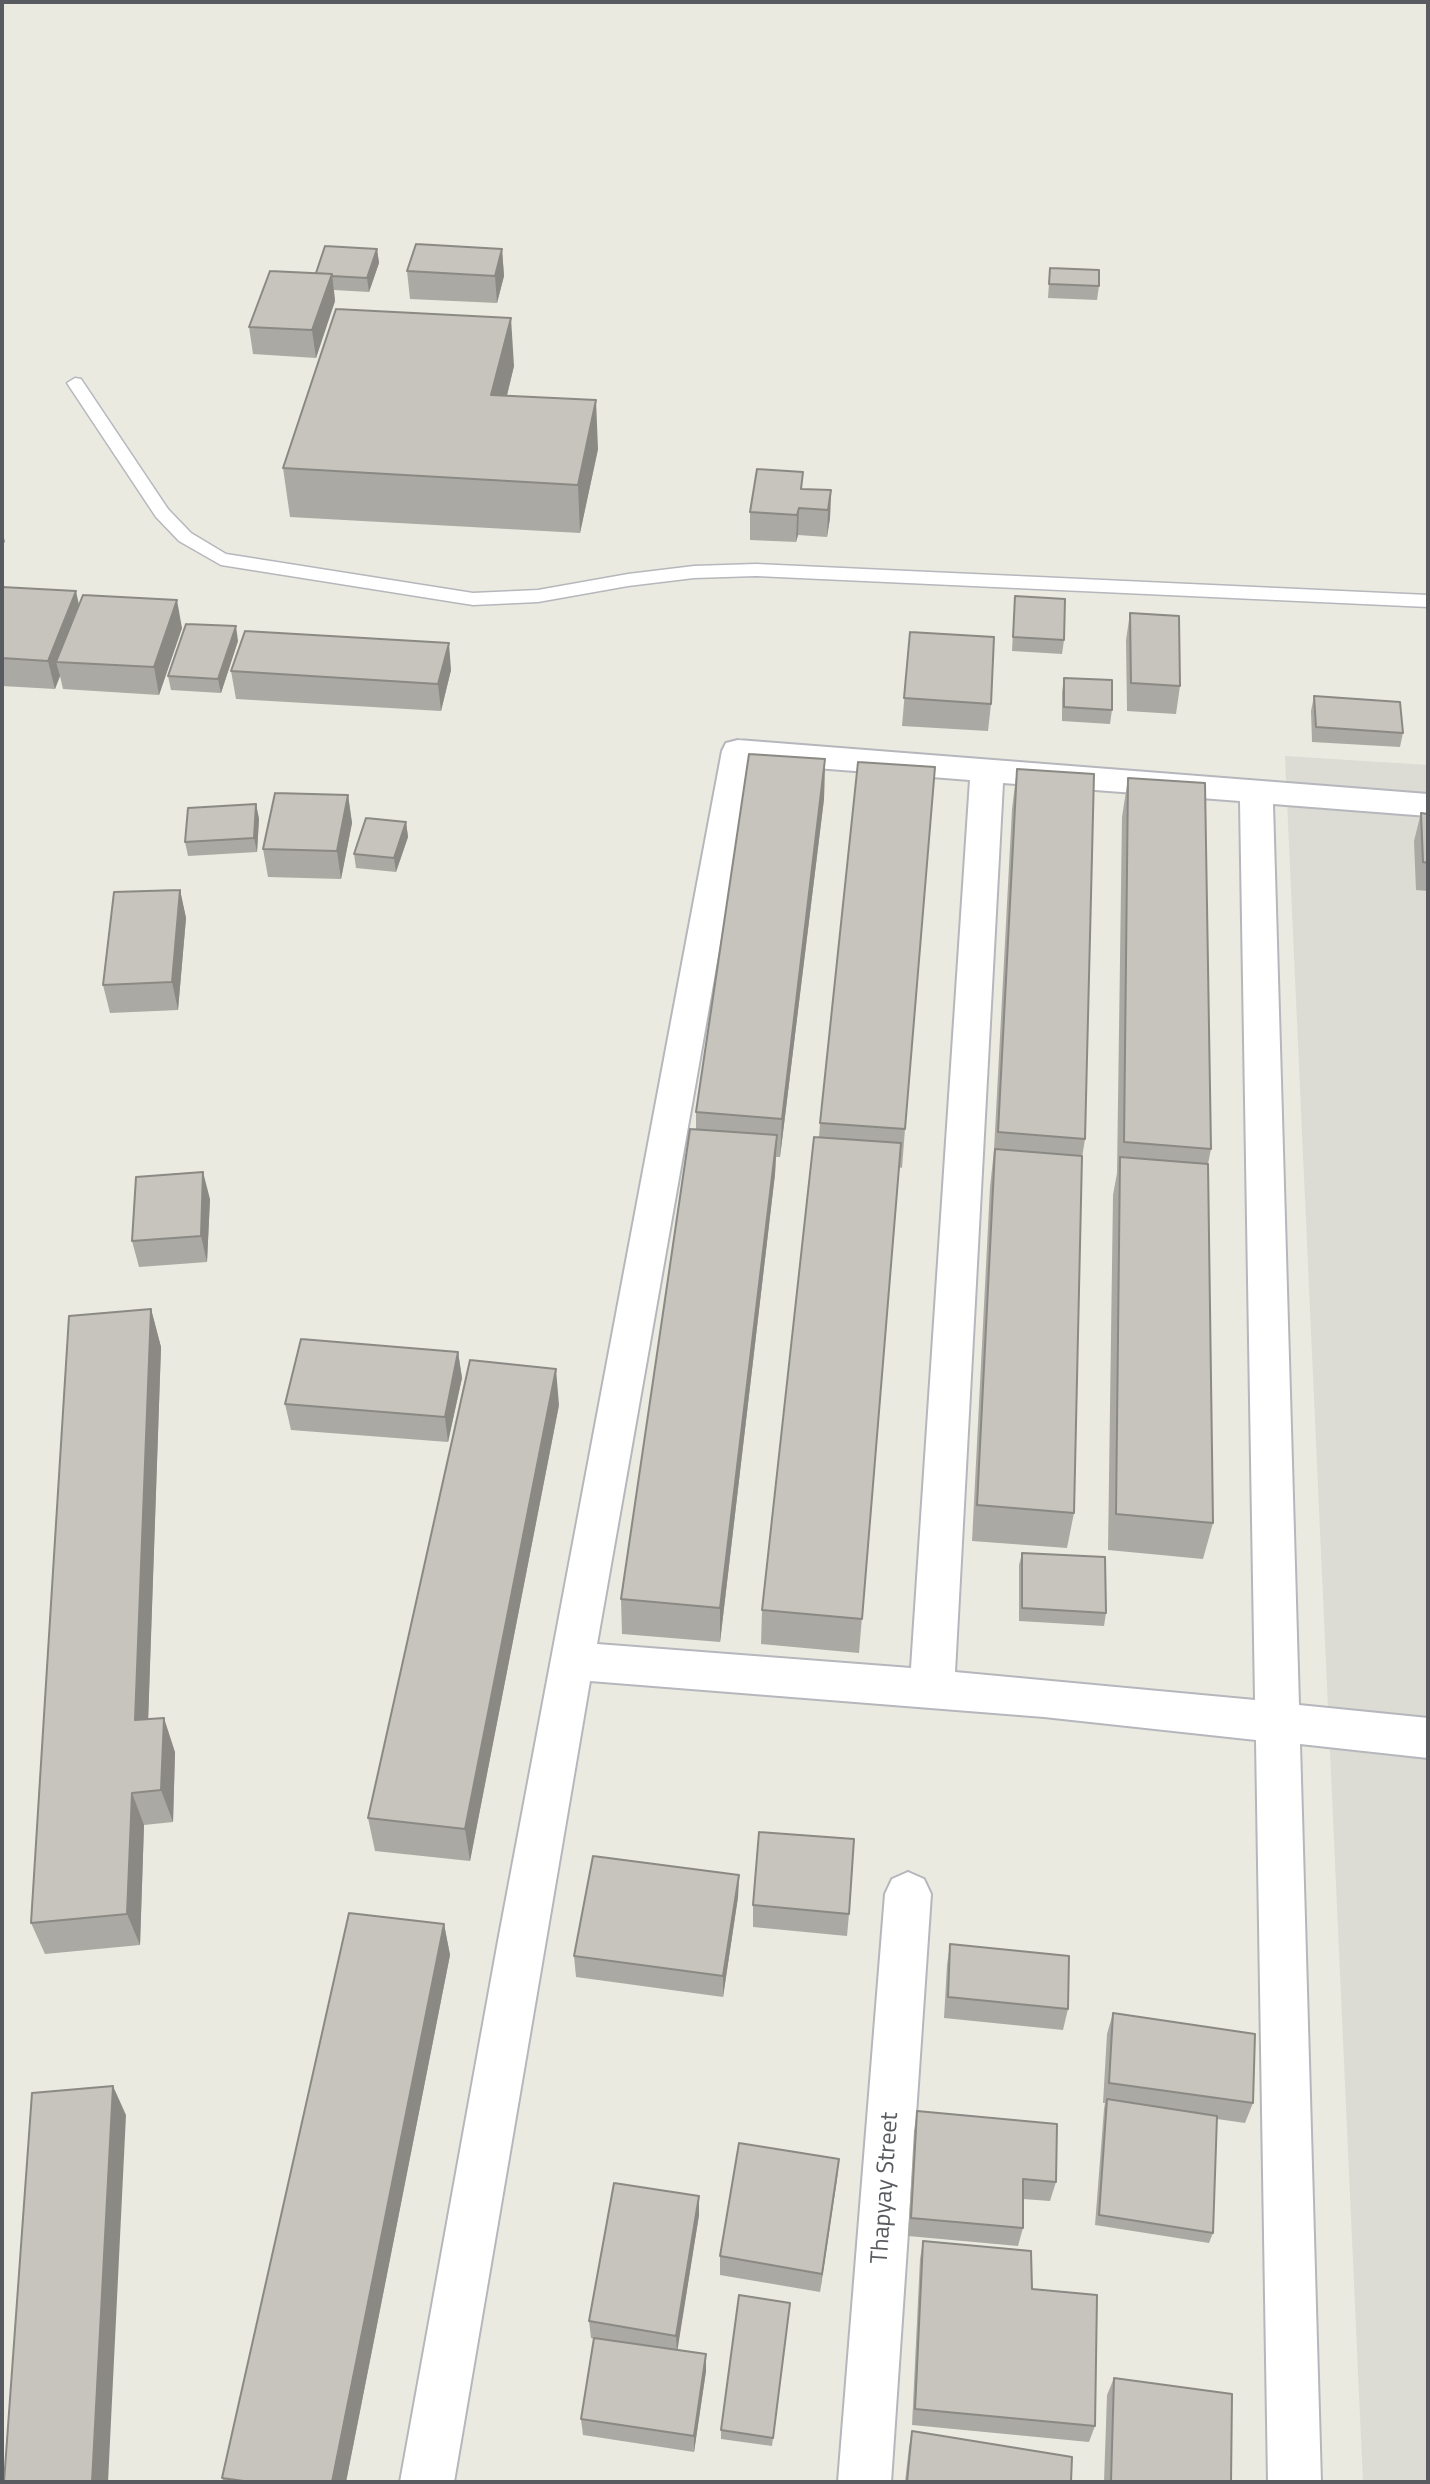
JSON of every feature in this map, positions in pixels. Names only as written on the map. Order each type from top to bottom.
[{"type":"street","points":[[427,2482],[521,1941],[738,751],[1428,805]]},
{"type":"street","points":[[932,1689],[987,771]]},
{"type":"street","points":[[1256,792],[1294,2482]]},
{"type":"street","points":[[589,1662],[1044,1698],[1428,1738]]},
{"type":"street","name":"Thapyay Street","points":[[864,2482],[908,1894]]},
{"type":"lane","points":[[75,383],[162,513],[185,537],[221,559],[473,599],[507,599],[694,572],[756,570],[1428,601]]},
{"type":"shaded area","points":[[1285,756],[1428,765],[1428,2482],[1363,2482]]},
{"type":"building","points":[[416,244],[502,249],[495,276],[407,271]]},
{"type":"building","points":[[325,246],[377,249],[367,278],[316,273]]},
{"type":"building","points":[[1050,268],[1099,270],[1099,286],[1049,284]]},
{"type":"building","points":[[270,271],[332,274],[312,330],[249,327]]},
{"type":"building","points":[[336,309],[511,318],[491,395],[596,400],[578,485],[283,468]]},
{"type":"building","points":[[757,469],[803,472],[801,489],[831,490],[828,510],[799,508],[797,515],[750,512]]},
{"type":"building","points":[[2,587],[76,591],[48,661],[2,658]]},
{"type":"building","points":[[83,595],[177,600],[154,667],[56,662]]},
{"type":"building","points":[[1015,596],[1065,599],[1064,640],[1013,637]]},
{"type":"building","points":[[1130,613],[1179,616],[1180,686],[1131,683]]},
{"type":"building","points":[[186,624],[236,626],[218,679],[168,676]]},
{"type":"building","points":[[245,631],[449,643],[438,684],[231,671]]},
{"type":"building","points":[[910,632],[994,637],[991,704],[904,698]]},
{"type":"building","points":[[1064,678],[1112,680],[1112,710],[1064,707]]},
{"type":"building","points":[[1314,696],[1400,702],[1403,733],[1316,727]]},
{"type":"building","points":[[749,754],[825,759],[782,1119],[696,1112]]},
{"type":"building","points":[[858,762],[935,767],[905,1129],[820,1123]]},
{"type":"building","points":[[1017,769],[1094,774],[1085,1139],[998,1132]]},
{"type":"building","points":[[1128,778],[1205,783],[1211,1149],[1124,1142]]},
{"type":"building","points":[[275,793],[348,795],[337,851],[263,849]]},
{"type":"building","points":[[256,804],[254,838],[185,842],[188,808]]},
{"type":"building","points":[[1421,813],[1428,814],[1428,863],[1423,862]]},
{"type":"building","points":[[366,818],[406,822],[394,858],[354,854]]},
{"type":"building","points":[[180,890],[172,982],[103,985],[114,892]]},
{"type":"building","points":[[690,1129],[777,1135],[720,1608],[621,1599]]},
{"type":"building","points":[[814,1137],[901,1143],[862,1619],[762,1610]]},
{"type":"building","points":[[995,1149],[1082,1156],[1074,1513],[977,1505]]},
{"type":"building","points":[[1120,1157],[1208,1164],[1213,1523],[1116,1514]]},
{"type":"building","points":[[203,1172],[201,1236],[132,1241],[136,1177]]},
{"type":"building","points":[[151,1309],[135,1720],[164,1718],[161,1790],[132,1793],[127,1914],[31,1923],[69,1316]]},
{"type":"building","points":[[301,1339],[458,1352],[445,1417],[285,1404]]},
{"type":"building","points":[[470,1360],[556,1369],[465,1829],[368,1818]]},
{"type":"building","points":[[1022,1553],[1105,1557],[1106,1613],[1022,1608]]},
{"type":"building","points":[[759,1832],[854,1839],[849,1914],[753,1905]]},
{"type":"building","points":[[593,1856],[739,1875],[723,1976],[574,1956]]},
{"type":"building","points":[[349,1913],[444,1924],[332,2482],[251,2482],[222,2478]]},
{"type":"building","points":[[950,1944],[1069,1956],[1068,2009],[948,1997]]},
{"type":"building","points":[[1113,2013],[1255,2034],[1253,2103],[1109,2083]]},
{"type":"building","points":[[113,2086],[92,2482],[4,2482],[32,2093]]},
{"type":"building","points":[[1107,2099],[1217,2116],[1213,2233],[1099,2215]]},
{"type":"building","points":[[917,2111],[1057,2124],[1056,2182],[1023,2179],[1023,2228],[911,2218]]},
{"type":"building","points":[[739,2143],[839,2159],[822,2274],[720,2256]]},
{"type":"building","points":[[614,2183],[699,2196],[676,2336],[589,2321]]},
{"type":"building","points":[[923,2241],[1031,2251],[1032,2289],[1097,2295],[1095,2426],[915,2409]]},
{"type":"building","points":[[739,2295],[790,2303],[773,2438],[721,2430]]},
{"type":"building","points":[[594,2338],[706,2354],[694,2436],[581,2419]]},
{"type":"building","points":[[1114,2378],[1232,2394],[1231,2482],[1111,2482]]},
{"type":"building","points":[[912,2431],[1072,2457],[1071,2482],[907,2482]]}]
